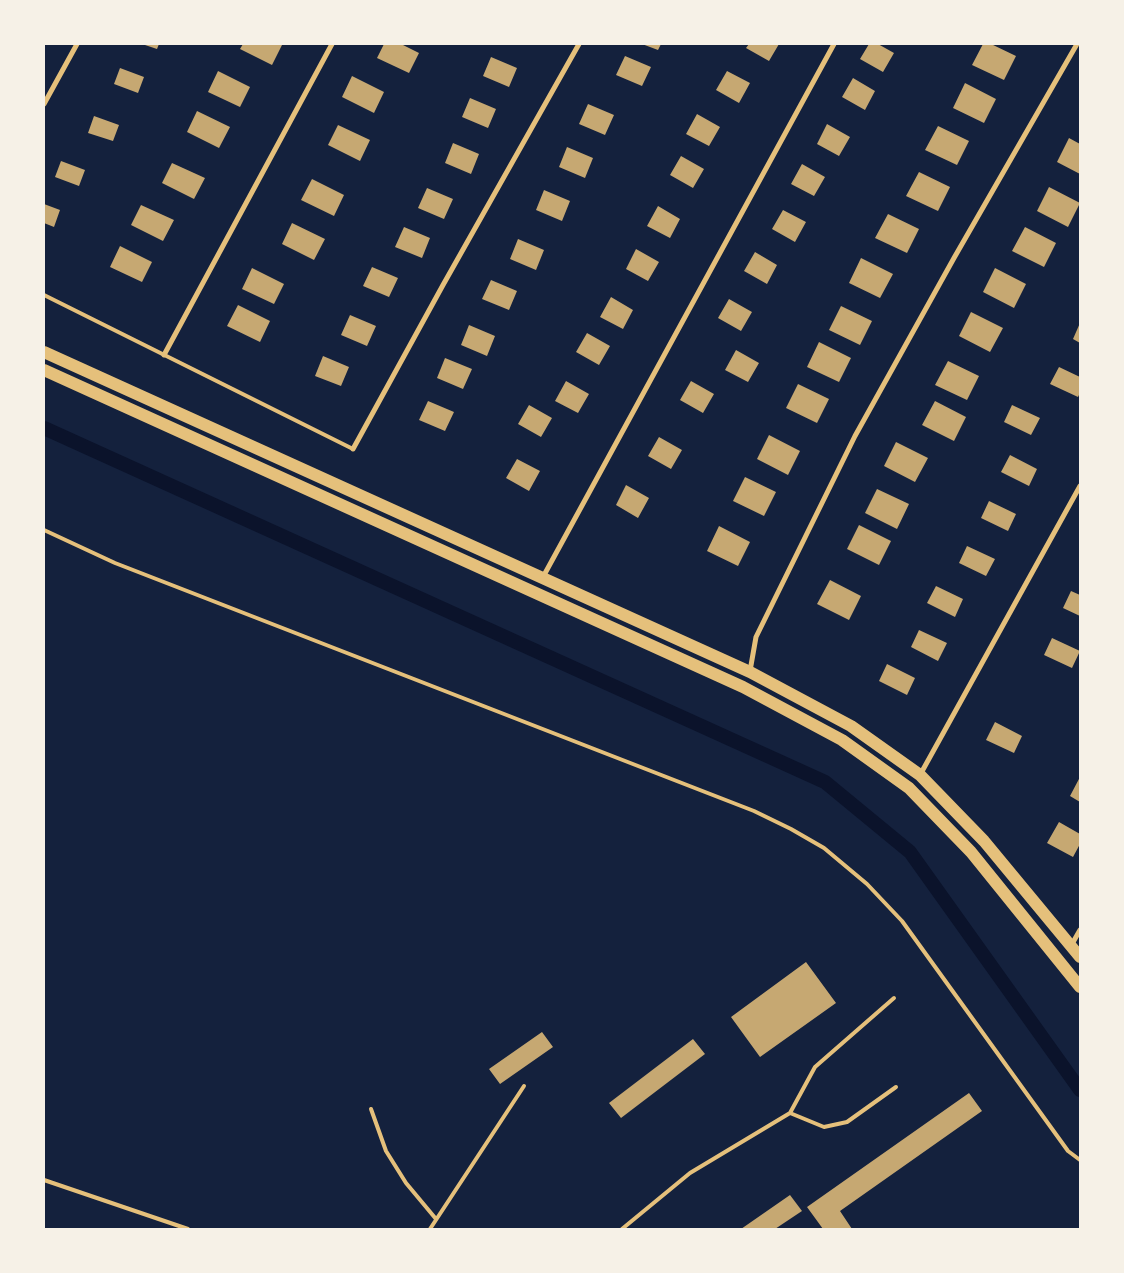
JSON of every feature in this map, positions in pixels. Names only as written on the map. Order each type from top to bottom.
[{"type":"highway","points":[[44,352],[750,672],[851,726],[920,775],[984,841],[1080,957]]},
{"type":"highway","points":[[44,370],[743,687],[842,740],[909,788],[971,852],[1080,987]]},
{"type":"street","points":[[44,104],[77,44]]},
{"type":"street","points":[[164,355],[332,44]]},
{"type":"street","points":[[353,449],[579,44]]},
{"type":"street","points":[[542,578],[834,44]]},
{"type":"street","points":[[750,672],[756,637],[855,436],[954,258],[1079,44]]},
{"type":"street","points":[[920,775],[1080,486]]},
{"type":"street","points":[[1071,945],[1080,930]]},
{"type":"lane","points":[[44,295],[353,449]]},
{"type":"lane","points":[[44,530],[115,563],[754,811],[792,829],[824,848],[867,884],[902,922],[1068,1151],[1080,1160]]},
{"type":"lane","points":[[622,1229],[690,1173],[790,1113],[816,1067],[894,998]]},
{"type":"lane","points":[[430,1229],[524,1086]]},
{"type":"lane","points":[[790,1113],[824,1127],[848,1122],[896,1087]]},
{"type":"lane","points":[[371,1109],[386,1151],[406,1183],[436,1219]]},
{"type":"lane","points":[[44,1180],[188,1229]]},
{"type":"building","points":[[142,44],[159,44],[157,49]]},
{"type":"building","points":[[243,44],[282,45],[272,65],[240,49]]},
{"type":"building","points":[[384,44],[401,44],[419,53],[409,73],[377,58]]},
{"type":"building","points":[[642,44],[661,44],[658,50]]},
{"type":"building","points":[[749,44],[779,44],[769,61],[746,48]]},
{"type":"building","points":[[869,44],[878,44],[894,53],[883,72],[860,59]]},
{"type":"building","points":[[983,44],[991,44],[1016,56],[1004,80],[972,65]]},
{"type":"building","points":[[625,56],[651,67],[642,86],[616,75]]},
{"type":"building","points":[[491,57],[517,68],[509,87],[483,76]]},
{"type":"building","points":[[120,68],[144,77],[138,93],[114,84]]},
{"type":"building","points":[[218,71],[250,87],[240,107],[208,92]]},
{"type":"building","points":[[727,71],[750,83],[739,103],[716,90]]},
{"type":"building","points":[[352,76],[384,92],[374,113],[342,97]]},
{"type":"building","points":[[853,78],[875,91],[865,110],[842,97]]},
{"type":"building","points":[[965,83],[996,99],[984,123],[953,108]]},
{"type":"building","points":[[470,98],[496,109],[488,128],[462,117]]},
{"type":"building","points":[[588,104],[614,115],[605,135],[579,124]]},
{"type":"building","points":[[197,111],[230,127],[219,148],[187,132]]},
{"type":"building","points":[[697,114],[720,127],[709,146],[686,134]]},
{"type":"building","points":[[94,116],[119,125],[113,141],[88,133]]},
{"type":"building","points":[[827,124],[850,137],[839,156],[817,144]]},
{"type":"building","points":[[338,125],[370,140],[360,161],[328,145]]},
{"type":"building","points":[[938,126],[969,141],[957,165],[925,150]]},
{"type":"building","points":[[1069,138],[1080,144],[1080,174],[1057,162]]},
{"type":"building","points":[[453,143],[479,154],[471,174],[445,163]]},
{"type":"building","points":[[567,147],[593,158],[585,178],[559,167]]},
{"type":"building","points":[[681,156],[704,169],[693,188],[670,175]]},
{"type":"building","points":[[61,161],[85,170],[79,186],[55,177]]},
{"type":"building","points":[[172,163],[205,178],[194,199],[162,183]]},
{"type":"building","points":[[802,164],[825,177],[814,196],[791,184]]},
{"type":"building","points":[[919,172],[950,187],[938,211],[906,196]]},
{"type":"building","points":[[312,179],[344,195],[334,216],[301,200]]},
{"type":"building","points":[[1049,187],[1080,203],[1068,227],[1037,211]]},
{"type":"building","points":[[427,188],[453,199],[444,219],[418,208]]},
{"type":"building","points":[[544,190],[570,201],[562,221],[536,210]]},
{"type":"building","points":[[44,204],[60,210],[54,227],[44,223]]},
{"type":"building","points":[[141,205],[174,220],[163,241],[131,225]]},
{"type":"building","points":[[658,206],[680,219],[670,238],[647,226]]},
{"type":"building","points":[[783,210],[806,222],[795,242],[772,229]]},
{"type":"building","points":[[888,214],[919,229],[907,253],[875,238]]},
{"type":"building","points":[[292,223],[325,239],[314,260],[282,244]]},
{"type":"building","points":[[404,227],[430,238],[422,258],[395,247]]},
{"type":"building","points":[[1025,227],[1056,243],[1044,267],[1012,251]]},
{"type":"building","points":[[518,239],[544,250],[536,270],[510,259]]},
{"type":"building","points":[[120,246],[152,262],[142,282],[110,267]]},
{"type":"building","points":[[636,249],[659,262],[648,281],[626,269]]},
{"type":"building","points":[[755,252],[777,265],[767,284],[744,271]]},
{"type":"building","points":[[861,258],[893,274],[880,298],[849,283]]},
{"type":"building","points":[[372,267],[398,278],[389,297],[363,286]]},
{"type":"building","points":[[252,268],[284,284],[274,304],[242,289]]},
{"type":"building","points":[[995,268],[1026,284],[1014,308],[983,292]]},
{"type":"building","points":[[491,280],[517,291],[509,310],[482,299]]},
{"type":"building","points":[[611,297],[633,310],[623,329],[600,317]]},
{"type":"building","points":[[729,299],[752,312],[741,331],[718,318]]},
{"type":"building","points":[[238,305],[270,321],[260,342],[227,326]]},
{"type":"building","points":[[841,306],[872,321],[860,345],[829,330]]},
{"type":"building","points":[[971,312],[1003,328],[990,352],[959,336]]},
{"type":"building","points":[[350,315],[376,326],[367,346],[341,335]]},
{"type":"building","points":[[1080,323],[1080,343],[1073,339]]},
{"type":"building","points":[[469,325],[495,336],[487,356],[461,345]]},
{"type":"building","points":[[587,333],[610,346],[599,365],[576,352]]},
{"type":"building","points":[[819,342],[851,358],[839,382],[807,367]]},
{"type":"building","points":[[736,350],[759,363],[748,382],[725,370]]},
{"type":"building","points":[[323,356],[349,367],[341,386],[315,376]]},
{"type":"building","points":[[445,358],[472,369],[463,389],[437,378]]},
{"type":"building","points":[[948,361],[979,376],[967,400],[935,385]]},
{"type":"building","points":[[1059,367],[1080,377],[1080,393],[1078,397],[1050,384]]},
{"type":"building","points":[[566,381],[589,394],[578,413],[555,401]]},
{"type":"building","points":[[691,381],[714,394],[703,413],[680,400]]},
{"type":"building","points":[[798,384],[829,399],[817,423],[786,408]]},
{"type":"building","points":[[428,401],[454,412],[445,431],[419,420]]},
{"type":"building","points":[[935,401],[966,417],[954,441],[922,425]]},
{"type":"building","points":[[529,405],[552,418],[541,437],[518,424]]},
{"type":"building","points":[[1012,405],[1040,418],[1031,435],[1004,422]]},
{"type":"building","points":[[769,435],[800,451],[788,475],[757,459]]},
{"type":"building","points":[[659,437],[682,450],[671,469],[648,456]]},
{"type":"building","points":[[896,442],[928,458],[915,482],[884,466]]},
{"type":"building","points":[[1010,455],[1037,469],[1029,486],[1001,472]]},
{"type":"building","points":[[517,459],[540,471],[529,491],[506,478]]},
{"type":"building","points":[[745,477],[776,492],[764,516],[733,501]]},
{"type":"building","points":[[626,485],[649,498],[638,518],[616,505]]},
{"type":"building","points":[[877,489],[909,504],[897,529],[865,513]]},
{"type":"building","points":[[989,501],[1016,514],[1008,531],[981,518]]},
{"type":"building","points":[[859,525],[891,541],[879,565],[847,549]]},
{"type":"building","points":[[719,526],[750,542],[738,566],[707,551]]},
{"type":"building","points":[[967,546],[995,559],[986,576],[959,563]]},
{"type":"building","points":[[830,580],[861,596],[849,620],[817,604]]},
{"type":"building","points":[[936,586],[963,599],[955,617],[927,603]]},
{"type":"building","points":[[1071,591],[1080,595],[1080,616],[1063,608]]},
{"type":"building","points":[[919,630],[947,643],[938,661],[911,647]]},
{"type":"building","points":[[1052,638],[1080,651],[1072,668],[1044,655]]},
{"type":"building","points":[[887,664],[915,678],[907,695],[879,681]]},
{"type":"building","points":[[995,722],[1022,736],[1014,753],[986,740]]},
{"type":"building","points":[[1080,777],[1080,802],[1070,796]]},
{"type":"building","points":[[1059,822],[1080,834],[1080,844],[1073,857],[1047,843]]},
{"type":"building","points":[[806,962],[836,1003],[760,1057],[731,1017]]},
{"type":"building","points":[[542,1032],[553,1047],[500,1084],[489,1069]]},
{"type":"building","points":[[693,1039],[705,1054],[621,1118],[609,1103]]},
{"type":"building","points":[[969,1093],[982,1111],[840,1211],[852,1229],[823,1229],[807,1207]]},
{"type":"building","points":[[790,1195],[802,1211],[775,1229],[741,1229]]},
{"type":"waterway","points":[[44,428],[825,782],[910,852],[1080,1090]]}]
